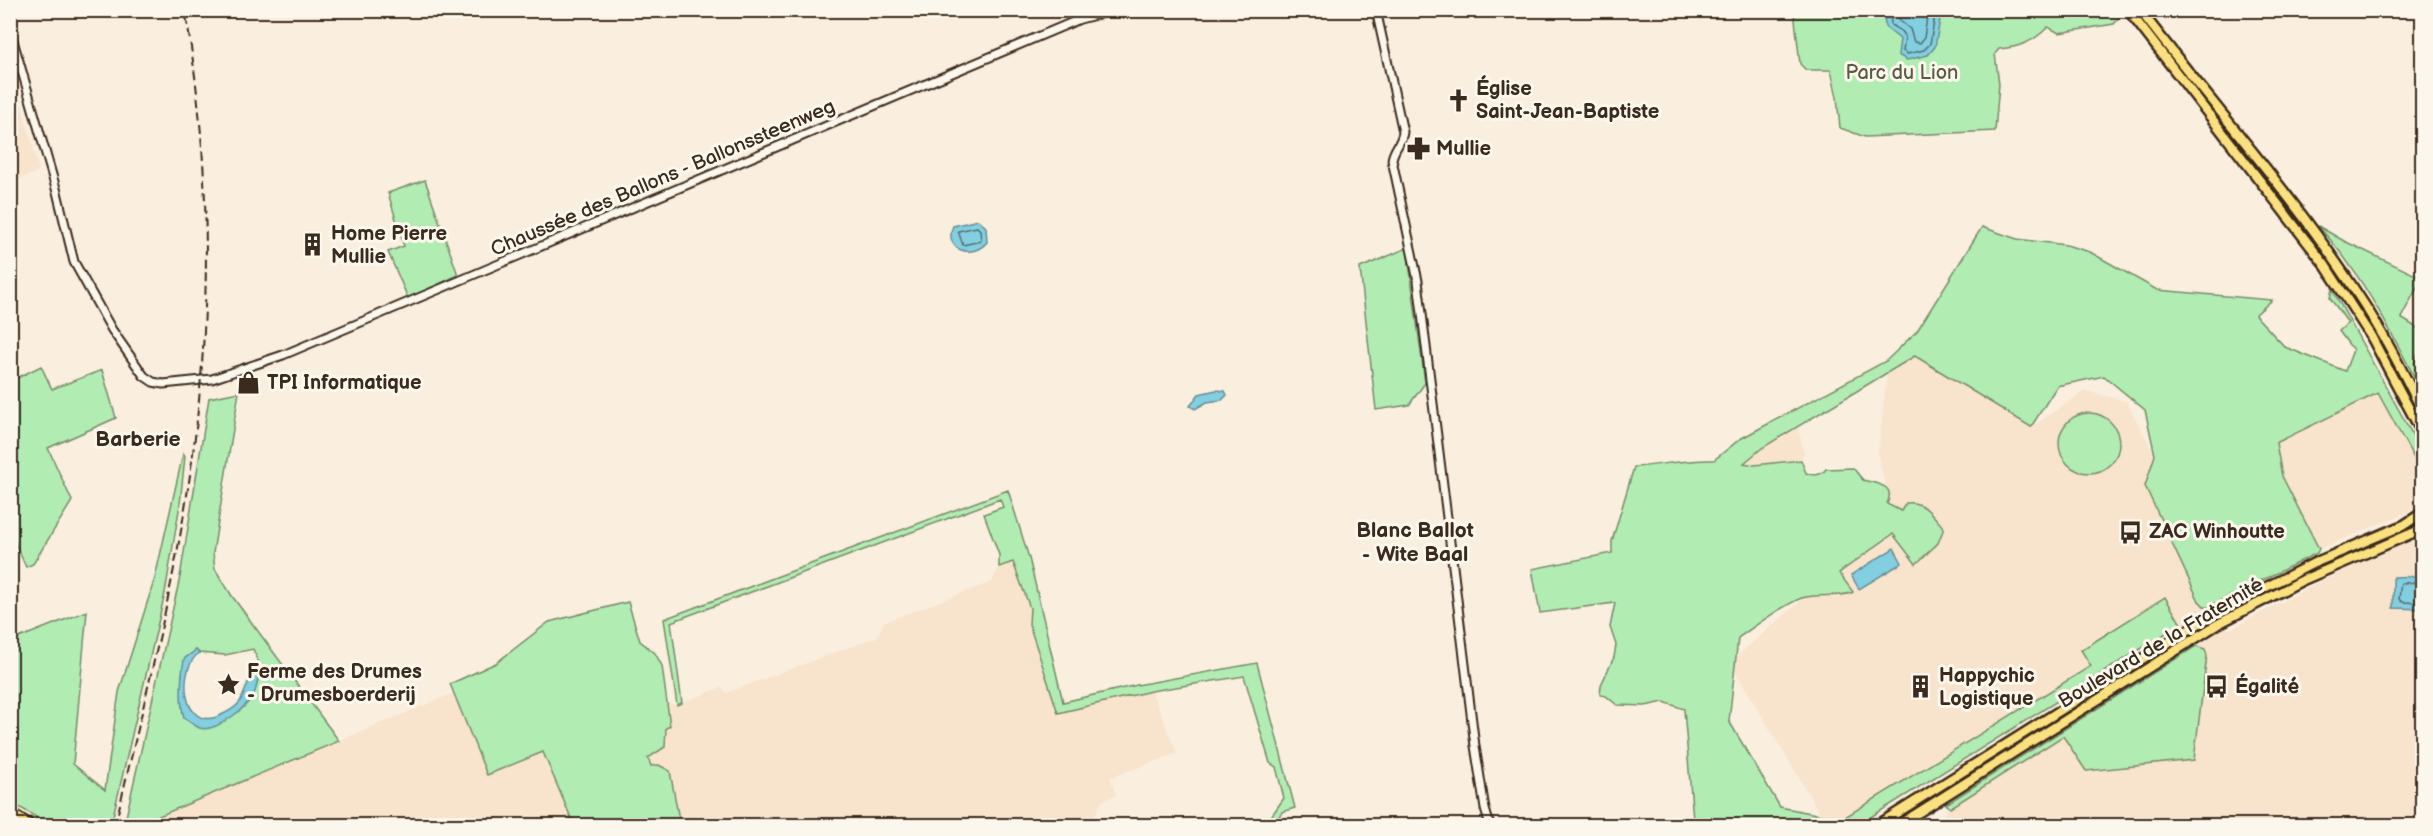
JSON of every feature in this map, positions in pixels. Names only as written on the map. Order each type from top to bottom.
[{"type":"highway","points":[[10,813],[31,825]]},
{"type":"main road","points":[[2128,10],[2325,265],[2378,348],[2422,433]]},
{"type":"main road","points":[[2140,10],[2242,138],[2340,268],[2381,332],[2422,410]]},
{"type":"main road","name":"Boulevard de la Fraternité","points":[[1876,825],[2198,623],[2285,577],[2404,525],[2422,513]]},
{"type":"main road","name":"Boulevard de la Fraternité","points":[[1898,825],[2218,624],[2304,580],[2422,529]]},
{"type":"street","name":"Chaussée des Ballons - Ballonssteenweg","points":[[10,30],[57,192],[74,262],[90,294],[132,361],[153,382],[163,384],[212,379],[237,372],[335,334],[1080,19],[1127,10]]},
{"type":"street","points":[[1376,10],[1403,132],[1392,160],[1418,281],[1475,746],[1485,809],[1490,825]]},
{"type":"shaded area","points":[[22,105],[39,171],[11,183],[11,107]]},
{"type":"shaded area","points":[[1915,356],[2031,427],[2085,391],[2126,401],[2155,455],[2145,487],[2199,601],[2229,630],[2329,577],[2416,538],[2422,539],[2422,825],[1943,825],[1948,822],[1944,816],[1948,809],[2063,736],[2086,771],[2194,760],[2207,655],[2200,646],[2196,646],[2181,624],[1846,825],[1827,825],[1730,662],[1835,572],[1895,526],[1878,455],[1887,375]]},
{"type":"shaded area","points":[[2378,393],[2422,473],[2415,509],[2319,549],[2282,476],[2276,443]]},
{"type":"shaded area","points":[[1798,428],[1804,453],[1801,460],[1754,465],[1743,463],[1762,448]]},
{"type":"shaded area","points":[[1013,562],[1030,608],[1029,624],[1058,712],[1151,691],[1177,753],[1110,778],[1116,795],[1102,801],[1094,817],[1097,826],[680,825],[673,778],[651,766],[648,758],[660,752],[667,740],[666,728],[670,726],[667,703],[677,705],[722,687],[726,693],[877,637],[884,622],[992,582],[999,567]]},
{"type":"shaded area","points":[[454,693],[487,775],[543,752],[574,825],[141,826],[142,823]]},
{"type":"green space","name":"Parc du Lion","points":[[2118,10],[2122,16],[2117,16],[2119,18],[2114,24],[2059,33],[2048,27],[2026,43],[1999,49],[1995,54],[1999,84],[1995,131],[1865,137],[1840,128],[1831,70],[1806,70],[1800,64],[1794,11]]},
{"type":"green space","points":[[425,180],[458,275],[426,290],[429,297],[411,305],[388,252],[404,246],[388,193]]},
{"type":"green space","points":[[2318,226],[2422,278],[2401,318],[2422,331],[2422,343],[2414,363],[2422,377],[2422,392],[2388,327],[2362,284],[2334,244]]},
{"type":"green space","points":[[1982,227],[2017,239],[2066,245],[2090,252],[2157,290],[2272,300],[2255,315],[2285,347],[2345,371],[2353,350],[2339,331],[2348,323],[2330,298],[2332,289],[2422,452],[2422,473],[2378,393],[2276,443],[2282,476],[2319,549],[2317,553],[2206,608],[2199,601],[2145,486],[2155,455],[2145,410],[2104,376],[2057,386],[2031,427],[1915,356],[1762,448],[1744,463],[1754,465],[1801,460],[1806,473],[1815,475],[1826,469],[1853,468],[1863,480],[1880,484],[1887,489],[1889,498],[1887,504],[1901,511],[1906,503],[1923,506],[1944,528],[1938,543],[1916,564],[1893,534],[1839,573],[1853,592],[1843,595],[1802,598],[1778,610],[1738,638],[1729,721],[1780,807],[1842,819],[2091,666],[2081,650],[2165,597],[2181,624],[1858,825],[1679,825],[1693,820],[1684,709],[1664,702],[1645,706],[1617,705],[1606,696],[1600,695],[1601,685],[1614,657],[1616,645],[1610,627],[1615,603],[1540,613],[1532,569],[1612,553],[1612,541],[1634,467],[1714,460],[1740,439],[1886,361],[1917,331]]},
{"type":"green space","points":[[1407,248],[1425,383],[1409,405],[1376,410],[1360,268]]},
{"type":"green space","points":[[41,366],[52,389],[102,370],[116,418],[48,448],[72,501],[33,564],[26,567],[11,534],[11,381]]},
{"type":"green space","points":[[239,392],[213,553],[215,569],[232,596],[339,741],[141,825],[124,826],[180,577],[209,398]],"holes":[[[253,649],[260,666],[253,696],[243,708],[212,727],[200,728],[184,718],[182,674],[196,650],[199,653],[225,655]]]},
{"type":"green space","points":[[2089,413],[2106,418],[2114,426],[2119,443],[2114,460],[2106,468],[2089,473],[2072,468],[2064,460],[2059,443],[2064,426],[2072,418]]},
{"type":"green space","points":[[183,454],[185,456],[180,504],[165,593],[111,825],[49,825],[11,802],[11,641],[87,611],[73,764],[105,790],[119,692],[155,578]]},
{"type":"green space","points":[[1008,490],[1029,558],[1063,702],[1137,685],[1257,663],[1295,808],[1282,812],[1274,825],[1265,825],[1284,798],[1276,767],[1270,763],[1244,676],[1151,691],[1058,713],[1029,624],[1030,608],[1013,562],[999,567],[999,555],[984,514],[1003,507],[1000,499],[671,622],[682,703],[677,705],[664,619]]},
{"type":"green space","points":[[628,602],[640,641],[655,653],[662,666],[670,726],[666,728],[665,747],[648,758],[651,766],[659,765],[670,771],[680,825],[574,825],[543,752],[487,775],[450,684],[496,663],[549,622]]},
{"type":"green space","points":[[2196,646],[2205,649],[2207,655],[2194,760],[2086,771],[2063,736],[1950,808],[1946,804]]},
{"type":"water","points":[[1884,10],[1966,11],[1956,15],[1941,14],[1935,47],[1928,55],[1907,60],[1898,55],[1900,39],[1885,27]]},
{"type":"water","points":[[978,220],[986,227],[987,242],[981,247],[967,251],[955,246],[951,234],[953,226]]},
{"type":"water","points":[[1216,390],[1225,391],[1227,395],[1222,400],[1207,402],[1195,409],[1190,406],[1199,394]]},
{"type":"water","points":[[1894,548],[1902,563],[1859,589],[1851,575]]},
{"type":"water","points":[[2422,576],[2422,609],[2393,608],[2393,577]]},
{"type":"water","points":[[196,650],[199,653],[192,661],[188,672],[187,696],[197,715],[207,719],[230,711],[239,703],[253,669],[260,666],[254,694],[250,699],[230,718],[207,729],[200,728],[184,718],[182,711],[181,689],[184,659]]},
{"type":"railway","points":[[115,826],[175,564],[190,475],[202,360],[206,243],[204,184],[194,68],[185,10]]},
{"type":"place","name":"Église Saint-Jean-Baptiste","points":[[1458,100]]},
{"type":"place","name":"Mullie","points":[[1418,149]]},
{"type":"place","name":"Home Pierre Mullie","points":[[313,245]]},
{"type":"place","name":"TPI Informatique","points":[[249,383]]},
{"type":"place","name":"ZAC Winhoutte","points":[[2131,532]]},
{"type":"place","name":"Ferme des Drumes - Drumesboerderij","points":[[229,684]]},
{"type":"place","name":"Happychic Logistique","points":[[1921,687]]},
{"type":"place","name":"Égalité","points":[[2217,687]]},
{"type":"district","name":"Barberie","points":[[138,439]]},
{"type":"district","name":"Blanc Ballot - Wite Baal","points":[[1415,542]]}]
